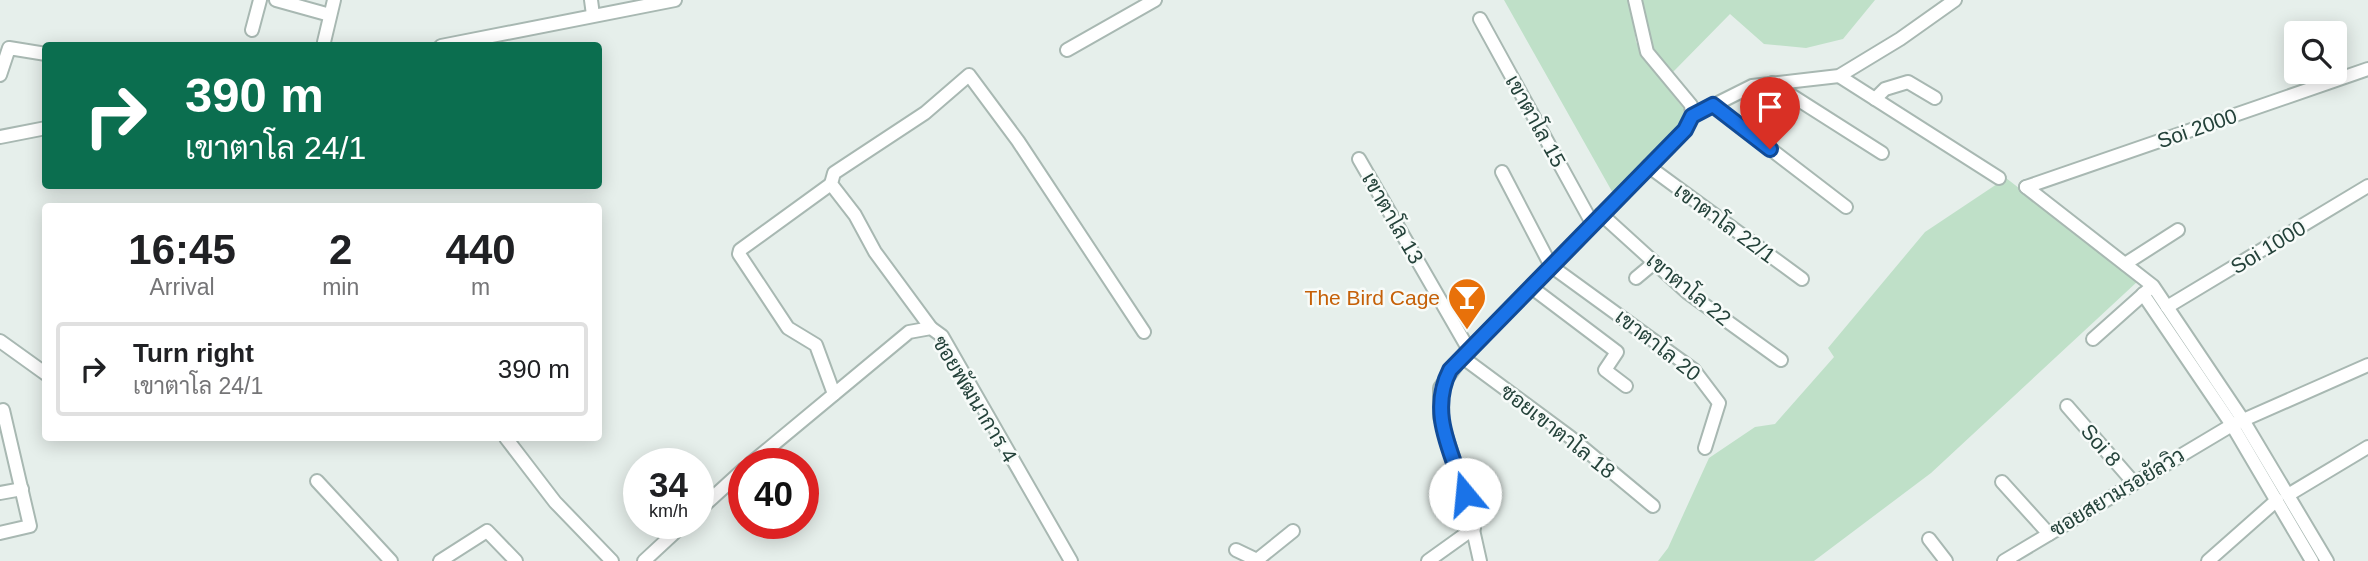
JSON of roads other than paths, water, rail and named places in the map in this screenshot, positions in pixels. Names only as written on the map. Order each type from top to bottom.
[{"type":"street","points":[[252,30],[260,0]]},
{"type":"street","points":[[276,0],[330,15]]},
{"type":"street","points":[[324,42],[334,0]]},
{"type":"street","points":[[591,0],[597,15]]},
{"type":"street","points":[[597,15],[599,0]]},
{"type":"street","points":[[460,42],[675,0]]},
{"type":"street","points":[[1067,50],[1155,0]]},
{"type":"street","points":[[1480,561],[1474,528],[1440,417],[1440,388],[1450,370],[1685,130],[1692,116],[1691,105],[1647,52],[1636,0]]},
{"type":"street","points":[[1692,116],[1752,86],[1839,76],[1900,39],[1955,0]]},
{"type":"street","name":"เขาตาโล 15","points":[[1480,19],[1596,219]]},
{"type":"street","points":[[0,75],[9,48],[42,53]]},
{"type":"street","name":"Soi 2000","points":[[2125,264],[2026,187],[2368,69]]},
{"type":"street","points":[[834,394],[816,345],[788,328],[739,254],[740,250],[831,184],[834,173],[925,113],[969,75],[1018,141],[1144,332]]},
{"type":"street","points":[[1839,76],[1999,178]]},
{"type":"street","points":[[1875,99],[1885,89],[1908,82],[1935,98]]},
{"type":"street","points":[[1772,83],[1882,153]]},
{"type":"street","points":[[1713,105],[1846,207]]},
{"type":"street","points":[[0,137],[42,129]]},
{"type":"street","name":"เขาตาโล 13","points":[[1359,159],[1466,354]]},
{"type":"street","name":"เขาตาโล 22/1","points":[[1648,166],[1802,279]]},
{"type":"street","points":[[1502,172],[1551,265]]},
{"type":"street","points":[[831,184],[855,215],[875,252],[931,328]]},
{"type":"street","name":"Soi 1000","points":[[2167,307],[2368,186]]},
{"type":"street","name":"เขาตาโล 22","points":[[1596,219],[1688,293],[1781,360]]},
{"type":"street","points":[[2178,230],[2125,264],[2167,307],[2282,498],[2327,561]]},
{"type":"street","points":[[1636,278],[1654,263]]},
{"type":"street","name":"เขาตาโล 20","points":[[1551,265],[1694,370],[1706,383],[1719,403],[1705,448]]},
{"type":"street","points":[[1531,287],[1617,352],[1605,370],[1626,386]]},
{"type":"street","points":[[2093,339],[2148,290]]},
{"type":"street","points":[[2148,290],[2237,422]]},
{"type":"street","name":"ซอยพัฒนาการ 4","points":[[769,448],[909,332],[931,328],[942,336],[1071,561]]},
{"type":"street","points":[[0,341],[42,371]]},
{"type":"street","name":"ซอยเขาตาโล 18","points":[[1466,354],[1653,506]]},
{"type":"street","name":"ซอยสยามรอยัลวิว","points":[[2004,561],[2237,422],[2368,365]]},
{"type":"street","points":[[0,533],[30,526],[22,489],[6,449],[1,406]]},
{"type":"street","name":"Soi 8","points":[[2067,406],[2134,483]]},
{"type":"street","points":[[508,441],[555,502],[612,561]]},
{"type":"street","points":[[2208,561],[2282,498],[2368,447]]},
{"type":"street","points":[[317,481],[391,561]]},
{"type":"street","points":[[2002,482],[2049,534]]},
{"type":"street","points":[[714,496],[728,484]]},
{"type":"street","points":[[0,493],[22,489]]},
{"type":"street","points":[[2282,498],[2312,561]]},
{"type":"street","points":[[1428,561],[1474,528]]},
{"type":"street","points":[[448,559],[487,531],[516,561]]},
{"type":"street","points":[[1236,550],[1258,560],[1293,531]]},
{"type":"street","points":[[644,561],[668,539]]},
{"type":"street","points":[[1928,539],[1946,561]]},
{"type":"street","points":[[2020,551],[2029,561]]},
{"type":"place","name":"The Bird Cage","points":[[1467,331]]}]
